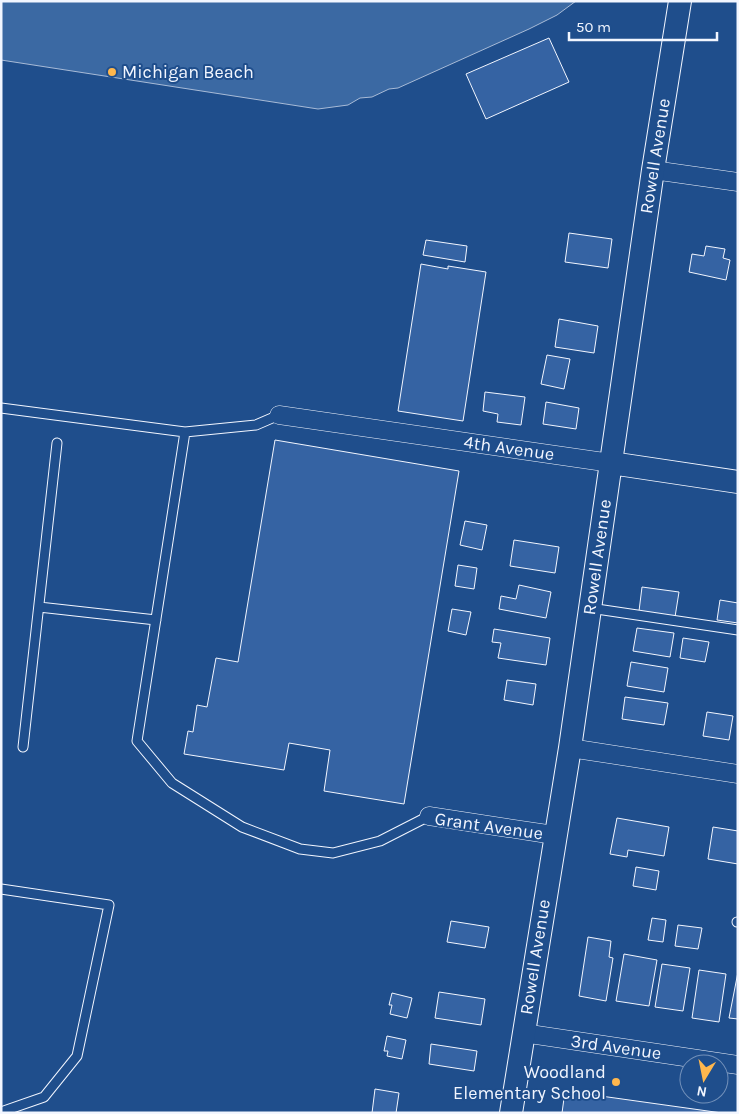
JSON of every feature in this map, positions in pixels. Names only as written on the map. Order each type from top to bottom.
[{"type":"street","name":"Rowell Avenue","points":[[511,1113],[554,835],[570,748],[653,170],[680,1]]},
{"type":"street","points":[[653,170],[738,182]]},
{"type":"street","name":"4th Avenue","points":[[279,415],[738,482]]},
{"type":"street","points":[[570,748],[738,774]]},
{"type":"street","name":"Grant Avenue","points":[[429,816],[554,835]]},
{"type":"street","name":"3rd Avenue","points":[[523,1033],[738,1065]]},
{"type":"lane","points":[[1,408],[185,432],[256,425],[279,415]]},
{"type":"lane","points":[[39,608],[156,620],[185,432]]},
{"type":"lane","points":[[23,747],[57,443]]},
{"type":"lane","points":[[590,608],[738,630]]},
{"type":"lane","name":"Grant Avenue","points":[[156,620],[137,741],[172,783],[242,827],[300,849],[333,853],[361,846],[380,841],[429,816]]},
{"type":"lane","points":[[1,889],[109,905],[77,1056],[44,1096],[1,1112]]},
{"type":"water","points":[[1,1],[576,1],[557,15],[529,29],[398,88],[389,89],[372,97],[360,98],[348,105],[318,109],[1,60]]},
{"type":"building","points":[[549,38],[569,82],[486,119],[466,74]]},
{"type":"building","points":[[569,233],[612,239],[608,268],[565,262]]},
{"type":"building","points":[[426,240],[467,246],[465,262],[423,255]]},
{"type":"building","points":[[706,246],[725,249],[723,258],[730,260],[726,280],[689,272],[692,254],[704,256]]},
{"type":"building","points":[[421,264],[448,269],[448,266],[486,272],[463,421],[398,411]]},
{"type":"building","points":[[559,319],[598,326],[594,353],[555,347]]},
{"type":"building","points":[[547,355],[570,359],[564,389],[541,384]]},
{"type":"building","points":[[485,392],[525,397],[521,425],[497,422],[498,414],[483,411]]},
{"type":"building","points":[[546,402],[579,408],[576,429],[543,424]]},
{"type":"building","points":[[275,440],[459,471],[404,804],[324,791],[330,750],[289,743],[284,770],[184,754],[188,731],[193,732],[197,705],[207,707],[216,658],[238,662]]},
{"type":"building","points":[[465,521],[487,525],[482,550],[460,545]]},
{"type":"building","points":[[514,540],[559,547],[555,573],[510,566]]},
{"type":"building","points":[[458,565],[477,568],[474,589],[455,586]]},
{"type":"building","points":[[519,585],[551,592],[546,618],[499,609],[501,596],[516,599]]},
{"type":"building","points":[[642,587],[679,592],[675,617],[639,611]]},
{"type":"building","points":[[720,600],[738,603],[738,623],[717,620]]},
{"type":"building","points":[[452,609],[471,612],[466,635],[448,631]]},
{"type":"building","points":[[637,628],[674,633],[670,657],[633,651]]},
{"type":"building","points":[[494,629],[550,638],[546,665],[498,658],[501,643],[492,642]]},
{"type":"building","points":[[683,638],[709,642],[705,662],[680,658]]},
{"type":"building","points":[[631,662],[668,668],[664,692],[627,686]]},
{"type":"building","points":[[507,680],[536,684],[533,705],[504,700]]},
{"type":"building","points":[[625,697],[668,703],[664,725],[622,719]]},
{"type":"building","points":[[707,712],[733,716],[729,740],[703,736]]},
{"type":"building","points":[[617,818],[669,827],[664,856],[628,850],[627,857],[610,854]]},
{"type":"building","points":[[713,827],[738,831],[738,864],[708,859]]},
{"type":"building","points":[[636,867],[659,871],[656,890],[633,886]]},
{"type":"building","points":[[652,918],[666,920],[663,942],[648,940]]},
{"type":"building","points":[[451,921],[489,927],[485,948],[447,942]]},
{"type":"building","points":[[678,925],[702,928],[698,949],[675,946]]},
{"type":"building","points":[[588,937],[611,941],[609,957],[613,958],[606,1001],[579,996]]},
{"type":"building","points":[[624,954],[657,960],[649,1006],[616,1001]]},
{"type":"building","points":[[662,964],[690,968],[683,1011],[655,1007]]},
{"type":"building","points":[[699,970],[726,974],[719,1022],[692,1018]]},
{"type":"building","points":[[738,972],[738,1019],[729,1018]]},
{"type":"building","points":[[439,992],[485,999],[481,1025],[435,1018]]},
{"type":"building","points":[[392,993],[412,998],[407,1018],[390,1014],[392,1005],[389,1005]]},
{"type":"building","points":[[387,1036],[406,1040],[402,1059],[387,1056],[388,1051],[384,1051]]},
{"type":"building","points":[[431,1044],[477,1051],[474,1071],[429,1064]]},
{"type":"building","points":[[375,1089],[399,1093],[396,1113],[372,1113]]},
{"type":"building","points":[[565,1091],[722,1113],[562,1113]]},
{"type":"place","name":"Michigan Beach","points":[[112,72]]},
{"type":"place","name":"Woodland Elementary School","points":[[616,1082]]}]
